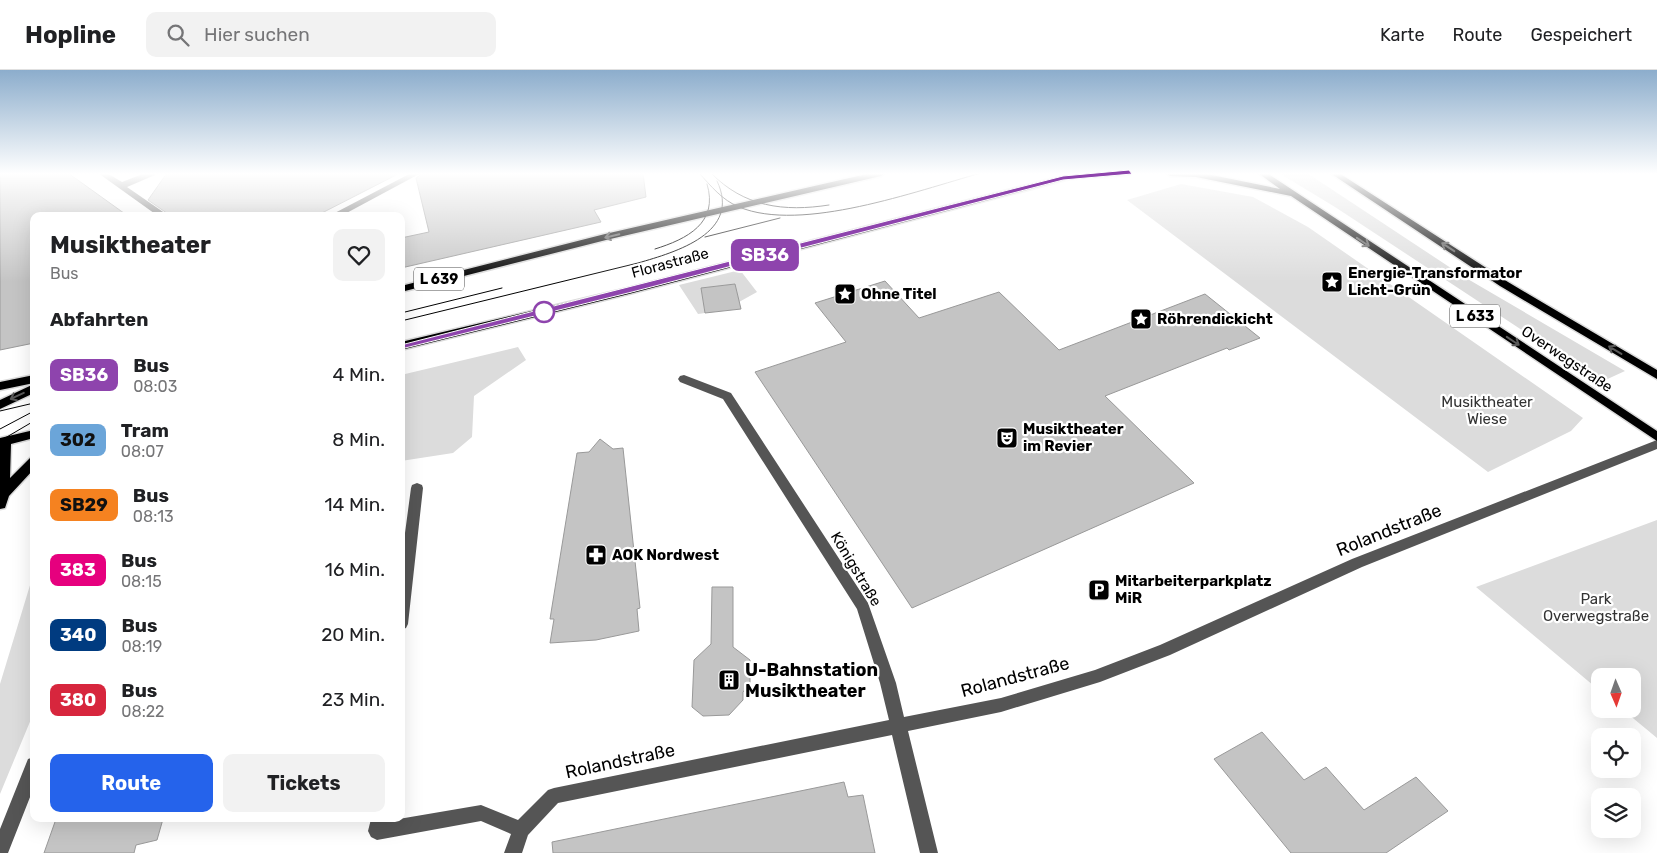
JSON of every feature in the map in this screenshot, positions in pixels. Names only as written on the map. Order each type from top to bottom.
[{"type":"main road","name":"L 639","points":[[405,288],[725,210]]},
{"type":"main road","name":"Florastraße","points":[[405,345],[629,291],[937,210]]},
{"type":"main road","name":"Overwegstraße","points":[[1316,210],[1657,437]]},
{"type":"main road","name":"Overwegstraße","points":[[1390,210],[1504,284],[1657,375]]},
{"type":"main road","points":[[0,386],[30,380]]},
{"type":"main road","points":[[0,405],[30,390]]},
{"type":"main road","points":[[1,499],[2,441],[30,435]]},
{"type":"main road","points":[[1,499],[30,466]]},
{"type":"street","name":"Königstraße","points":[[684,379],[727,396],[863,607],[888,683],[929,853]]},
{"type":"street","name":"Rolandstraße","points":[[521,830],[554,796],[1001,705],[1095,677],[1165,650],[1357,563],[1657,444]]},
{"type":"street","points":[[405,590],[417,488]]},
{"type":"street","points":[[0,851],[30,774]]},
{"type":"street","points":[[378,822],[377,831],[482,813],[521,830],[513,853]]},
{"type":"green space","name":"Musiktheater Wiese","points":[[1140,210],[1276,210],[1308,227],[1583,418],[1571,431],[1488,472]]},
{"type":"green space","points":[[1339,210],[1362,210],[1466,278],[1625,371],[1601,382]]},
{"type":"green space","points":[[740,270],[757,292],[739,302],[735,284],[702,288],[705,313],[698,314],[679,285]]},
{"type":"green space","points":[[518,347],[526,360],[474,396],[472,437],[453,453],[405,460],[405,374]]},
{"type":"green space","name":"Park Overwegstraße","points":[[1657,520],[1657,738],[1633,718],[1641,718],[1641,668],[1591,668],[1591,683],[1476,587]]},
{"type":"green space","points":[[30,585],[30,722],[0,794],[0,684]]},
{"type":"building","points":[[0,210],[119,210],[122,212],[30,212],[30,344],[0,350]]},
{"type":"building","points":[[162,210],[329,210],[324,212],[165,212]]},
{"type":"building","points":[[424,210],[596,210],[594,210],[601,222],[405,267],[405,237],[429,232]]},
{"type":"building","name":"Musiktheater im Revier","points":[[885,281],[919,318],[999,292],[1059,350],[1205,294],[1260,338],[1229,350],[1227,348],[1105,396],[1194,483],[912,608],[755,372],[846,342],[815,303]]},
{"type":"building","points":[[735,284],[741,309],[705,313],[701,288]]},
{"type":"building","points":[[600,439],[613,449],[623,448],[640,608],[637,609],[639,631],[596,640],[550,643],[554,619],[550,619],[577,453],[589,452]]},
{"type":"building","points":[[712,587],[733,587],[733,647],[750,660],[750,684],[743,692],[743,700],[729,715],[703,716],[692,707],[694,660],[711,644]]},
{"type":"building","points":[[1262,732],[1304,780],[1326,767],[1364,810],[1416,777],[1448,811],[1386,853],[1291,853],[1214,759]]},
{"type":"building","points":[[844,782],[848,797],[863,795],[875,853],[553,853],[552,842]]},
{"type":"building","points":[[55,822],[162,822],[157,840],[136,845],[134,853],[44,853]]},
{"type":"tram line","points":[[655,249],[689,234],[698,227],[708,210]]},
{"type":"tram line","points":[[405,320],[638,263],[670,253],[701,237],[713,227],[721,214],[721,210]]},
{"type":"tram line","points":[[748,210],[765,214],[794,215],[840,210]]},
{"type":"tram line","points":[[705,237],[780,218]]},
{"type":"tram line","points":[[405,312],[502,288]]},
{"type":"tram line","points":[[0,411],[30,404]]},
{"type":"tram line","points":[[0,429],[30,413]]},
{"type":"tram line","points":[[0,441],[30,423]]},
{"type":"bus line","name":"SB36","points":[[405,345],[546,312],[943,210]]},
{"type":"place","name":"Energie-Transformator Licht-Grün","points":[[1332,282]]},
{"type":"place","name":"Ohne Titel","points":[[845,294]]},
{"type":"place","name":"Röhrendickicht","points":[[1141,319]]},
{"type":"place","name":"Musiktheater im Revier","points":[[1007,438]]},
{"type":"place","name":"AOK Nordwest","points":[[596,555]]},
{"type":"place","name":"Mitarbeiterparkplatz MiR","points":[[1099,590]]},
{"type":"place","name":"U-Bahnstation Musiktheater","points":[[729,680]]}]
